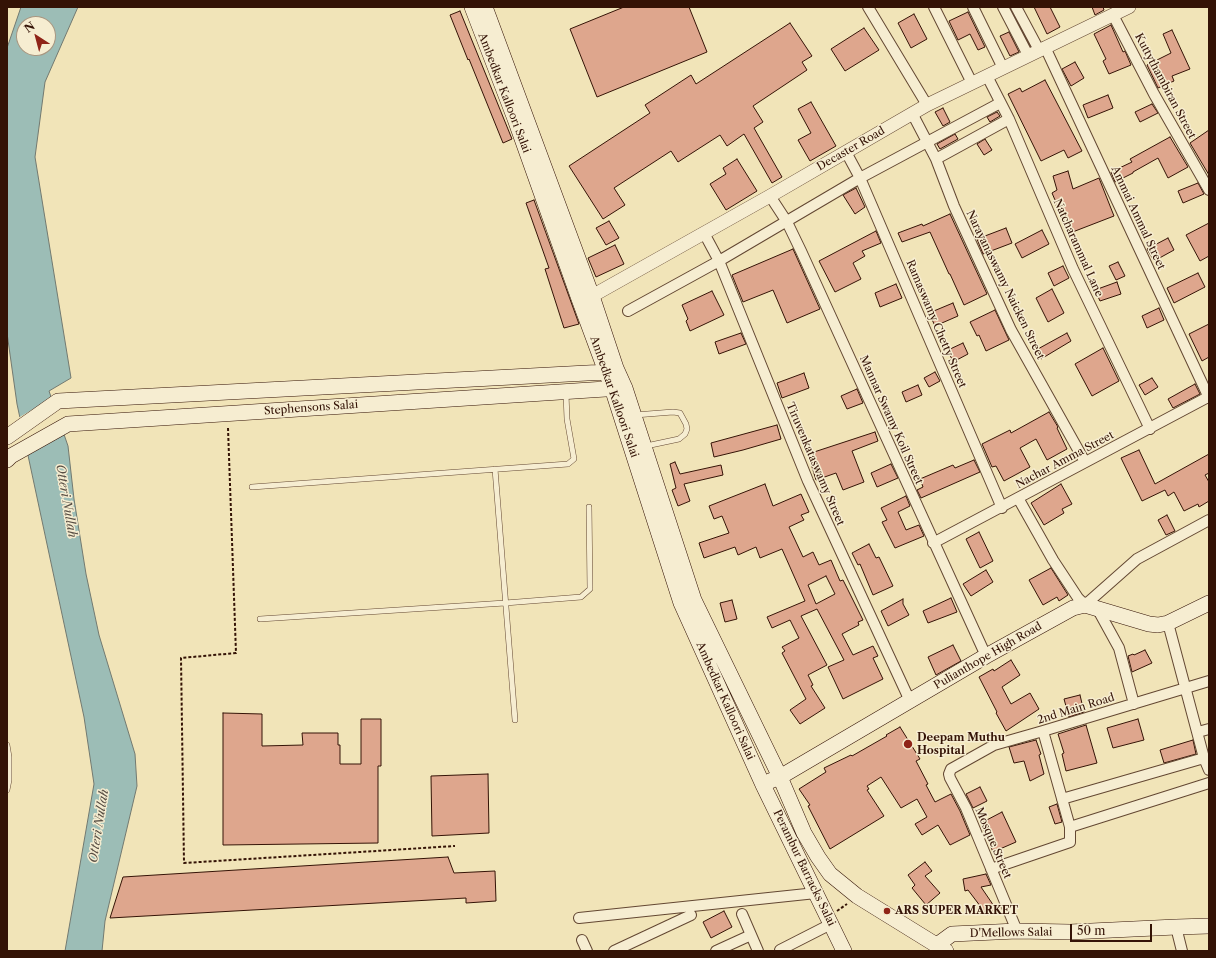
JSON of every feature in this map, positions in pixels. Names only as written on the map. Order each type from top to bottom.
[{"type":"main road","name":"Ambedkar Kalloori Salai","points":[[472,7],[585,297]]},
{"type":"main road","name":"Ambedkar Kalloori Salai","points":[[485,7],[618,388],[681,603],[763,785]]},
{"type":"main road","name":"Stephensons Salai","points":[[7,436],[58,402],[611,370]]},
{"type":"main road","name":"Ambedkar Kalloori Salai","points":[[618,388],[634,415],[694,600],[780,777],[804,833],[830,874],[857,896],[937,949]]},
{"type":"main road","name":"Stephensons Salai","points":[[9,458],[68,424],[618,388]]},
{"type":"main road","points":[[1091,606],[1148,624],[1158,625],[1168,623],[1209,603]]},
{"type":"main road","name":"Pulianthope High Road","points":[[763,785],[780,777],[986,656],[1065,612],[1080,605],[1091,606]]},
{"type":"main road","name":"Perambur Barracks Salai","points":[[763,785],[844,951]]},
{"type":"main road","name":"D'Mellows Salai","points":[[937,949],[952,934],[1017,931],[1070,932],[1176,926],[1209,926]]},
{"type":"street","points":[[868,7],[927,105]]},
{"type":"street","points":[[934,7],[972,83]]},
{"type":"street","points":[[973,7],[1003,68]]},
{"type":"street","points":[[1003,7],[1037,51]]},
{"type":"street","points":[[1016,7],[1037,51]]},
{"type":"street","name":"Decaster Road","points":[[585,297],[770,196],[927,105],[1129,7]]},
{"type":"street","name":"Kuttythambiran Street","points":[[1113,14],[1154,94],[1206,176],[1209,190]]},
{"type":"street","name":"Ammai Ammal Street","points":[[1037,51],[1209,398]]},
{"type":"street","name":"Natcharammal Lane","points":[[987,76],[1009,119],[1073,269],[1150,429]]},
{"type":"street","points":[[628,311],[720,261],[860,178],[1000,103]]},
{"type":"street","name":"Narayanaswamy Naicken Street","points":[[912,113],[936,159],[954,206],[1011,330],[1085,462]]},
{"type":"street","points":[[936,159],[1009,119]]},
{"type":"street","name":"Ramaswamy Chetty Street","points":[[846,152],[860,178],[1002,508]]},
{"type":"street","name":"Mannar Swamy Koil Street","points":[[770,196],[787,222],[986,656]]},
{"type":"street","name":"Tiruvenkataswamy Street","points":[[704,233],[720,261],[808,481],[910,702]]},
{"type":"street","name":"Nachar Amma Street","points":[[933,543],[1209,398]]},
{"type":"street","points":[[1018,498],[1053,560],[1078,598],[1091,606],[1119,648],[1134,704]]},
{"type":"street","points":[[1091,606],[1137,559],[1209,520]]},
{"type":"street","points":[[1168,623],[1204,758],[1209,770]]},
{"type":"street","name":"2nd Main Road","points":[[953,766],[994,745],[1209,681]]},
{"type":"street","points":[[1198,732],[1209,728]]},
{"type":"street","points":[[991,869],[1070,842],[1070,826],[1043,731]]},
{"type":"street","points":[[1062,799],[1204,758]]},
{"type":"street","name":"Mosque Street","points":[[953,766],[949,774],[950,778],[966,808],[1017,931]]},
{"type":"street","points":[[1070,826],[1209,783]]},
{"type":"street","points":[[579,918],[816,893]]},
{"type":"street","points":[[742,914],[758,951]]},
{"type":"street","points":[[614,951],[690,916]]},
{"type":"street","points":[[780,950],[830,920]]},
{"type":"street","points":[[1176,926],[1182,951]]},
{"type":"street","points":[[716,951],[751,935]]},
{"type":"street","points":[[582,940],[587,951]]},
{"type":"lane","points":[[252,487],[568,464],[574,459],[567,419],[566,391]]},
{"type":"lane","points":[[634,415],[673,412],[680,414],[686,424],[687,429],[685,434],[679,439],[644,446]]},
{"type":"lane","points":[[495,469],[515,720]]},
{"type":"lane","points":[[260,619],[581,597],[590,589],[589,506]]},
{"type":"lane","points":[[7,745],[9,757],[9,780],[7,790]]},
{"type":"path","points":[[228,428],[236,653],[181,658],[184,863],[455,846]]},
{"type":"path","points":[[830,920],[857,896]]},
{"type":"water","name":"Otteri Nullah","points":[[21,7],[78,7],[45,82],[35,157],[71,378],[49,391],[68,446],[74,499],[86,574],[99,635],[135,754],[137,786],[105,921],[102,951],[65,951],[94,784],[84,717],[17,404],[7,333],[7,48],[16,22],[16,56],[56,56],[56,16],[18,16]]},
{"type":"pier","points":[[52,398],[57,407],[66,433],[26,456],[18,418]]},
{"type":"building","points":[[624,7],[689,7],[707,52],[597,97],[570,29]]},
{"type":"building","points":[[1034,7],[1050,7],[1060,27],[1047,34]]},
{"type":"building","points":[[1092,7],[1103,7],[1104,10],[1095,15]]},
{"type":"building","points":[[460,11],[512,139],[503,143],[450,15]]},
{"type":"building","points":[[968,12],[985,47],[978,50],[970,34],[958,40],[949,21]]},
{"type":"building","points":[[914,14],[927,39],[911,48],[898,23]]},
{"type":"building","points":[[790,23],[812,56],[802,62],[807,70],[753,106],[763,122],[754,128],[782,177],[772,183],[744,134],[727,146],[720,135],[678,162],[671,151],[614,188],[625,205],[603,219],[569,166],[650,113],[645,105],[691,75],[696,84]]},
{"type":"building","points":[[1111,25],[1123,52],[1125,51],[1131,65],[1109,74],[1103,61],[1106,59],[1094,34]]},
{"type":"building","points":[[864,28],[879,50],[845,71],[831,49]]},
{"type":"building","points":[[1172,30],[1190,69],[1172,76],[1174,81],[1158,88],[1147,65],[1171,53],[1163,34]]},
{"type":"building","points":[[1009,32],[1019,52],[1010,56],[1000,36]]},
{"type":"building","points":[[1075,62],[1084,78],[1071,86],[1062,69]]},
{"type":"building","points":[[1045,80],[1082,151],[1068,158],[1064,150],[1041,161],[1008,94],[1020,88],[1022,92]]},
{"type":"building","points":[[1108,95],[1113,108],[1088,118],[1083,105]]},
{"type":"building","points":[[811,102],[836,146],[810,161],[798,140],[811,133],[798,109]]},
{"type":"building","points":[[1152,104],[1158,113],[1140,122],[1135,112]]},
{"type":"building","points":[[943,108],[950,122],[943,126],[935,112]]},
{"type":"building","points":[[997,112],[1000,116],[990,122],[987,117]]},
{"type":"building","points":[[1209,130],[1209,175],[1190,143]]},
{"type":"building","points":[[955,134],[958,139],[940,149],[937,144]]},
{"type":"building","points":[[1170,137],[1188,167],[1168,178],[1158,158],[1115,182],[1111,172],[1132,162],[1130,159]]},
{"type":"building","points":[[985,139],[992,150],[984,155],[977,144]]},
{"type":"building","points":[[737,159],[757,191],[726,210],[710,184],[726,174],[723,168]]},
{"type":"building","points":[[1068,171],[1073,189],[1099,178],[1114,216],[1070,233],[1061,210],[1059,211],[1054,201],[1055,200],[1052,193],[1057,190],[1053,176]]},
{"type":"building","points":[[1198,183],[1204,194],[1183,203],[1178,191]]},
{"type":"building","points":[[856,188],[865,207],[855,214],[843,195]]},
{"type":"building","points":[[534,200],[579,324],[564,328],[545,269],[549,268],[526,203]]},
{"type":"building","points":[[950,214],[987,294],[964,305],[930,232],[902,242],[898,233],[922,224],[923,226]]},
{"type":"building","points":[[609,221],[619,238],[606,245],[596,228]]},
{"type":"building","points":[[1209,223],[1209,256],[1200,261],[1186,235]]},
{"type":"building","points":[[1006,228],[1012,243],[983,254],[977,239]]},
{"type":"building","points":[[1042,230],[1049,244],[1022,258],[1015,244]]},
{"type":"building","points":[[876,231],[881,243],[862,251],[865,256],[853,263],[861,279],[835,292],[819,261]]},
{"type":"building","points":[[1168,238],[1174,250],[1154,261],[1147,249]]},
{"type":"building","points":[[615,245],[624,264],[596,277],[588,258]]},
{"type":"building","points":[[793,249],[820,309],[787,323],[773,290],[743,302],[732,275]]},
{"type":"building","points":[[1118,262],[1125,276],[1116,280],[1109,266]]},
{"type":"building","points":[[1063,266],[1069,278],[1054,286],[1048,273]]},
{"type":"building","points":[[1198,273],[1205,287],[1174,303],[1167,288]]},
{"type":"building","points":[[1117,282],[1121,294],[1100,301],[1095,290]]},
{"type":"building","points":[[896,284],[902,298],[880,307],[875,293]]},
{"type":"building","points":[[1052,289],[1064,313],[1048,322],[1036,298]]},
{"type":"building","points":[[712,291],[724,315],[690,331],[686,321],[688,319],[682,305]]},
{"type":"building","points":[[953,303],[958,316],[935,326],[929,313]]},
{"type":"building","points":[[1159,308],[1164,320],[1147,328],[1142,316]]},
{"type":"building","points":[[995,310],[1009,340],[986,351],[979,335],[977,336],[970,322]]},
{"type":"building","points":[[1209,324],[1209,357],[1202,361],[1189,334]]},
{"type":"building","points":[[741,333],[746,344],[719,354],[715,342]]},
{"type":"building","points":[[1067,333],[1071,341],[1041,359],[1036,350]]},
{"type":"building","points":[[963,343],[968,354],[953,362],[948,350]]},
{"type":"building","points":[[1103,348],[1119,381],[1092,396],[1075,364]]},
{"type":"building","points":[[935,372],[940,381],[929,387],[924,378]]},
{"type":"building","points":[[804,373],[809,388],[782,398],[777,383]]},
{"type":"building","points":[[1152,378],[1158,387],[1145,395],[1139,385]]},
{"type":"building","points":[[1195,384],[1200,394],[1173,408],[1168,399]]},
{"type":"building","points":[[918,385],[922,395],[906,402],[902,392]]},
{"type":"building","points":[[857,389],[863,403],[847,409],[841,396]]},
{"type":"building","points":[[1049,412],[1058,427],[1057,428],[1067,449],[1047,460],[1036,439],[1020,448],[1030,467],[1004,481],[996,466],[992,467],[982,444],[1010,430],[1011,433]]},
{"type":"building","points":[[777,425],[781,439],[714,457],[711,443]]},
{"type":"building","points":[[875,432],[878,441],[852,451],[864,482],[843,490],[836,473],[816,480],[808,454]]},
{"type":"building","points":[[1139,450],[1155,484],[1209,454],[1209,473],[1205,475],[1209,482],[1209,501],[1199,507],[1198,504],[1184,511],[1174,492],[1168,496],[1165,490],[1142,501],[1121,458]]},
{"type":"building","points":[[974,460],[980,472],[921,498],[917,490],[923,487],[920,479],[953,465],[955,468]]},
{"type":"building","points":[[675,462],[680,474],[721,465],[723,475],[684,484],[690,501],[678,506],[672,490],[676,488],[670,464]]},
{"type":"building","points":[[891,464],[898,478],[877,487],[871,473]]},
{"type":"building","points":[[765,484],[773,506],[801,494],[809,512],[801,515],[804,520],[789,527],[803,557],[813,552],[819,565],[831,560],[840,581],[843,580],[863,620],[858,622],[859,625],[842,634],[853,655],[873,646],[878,656],[873,658],[883,679],[843,699],[828,667],[844,660],[817,609],[801,616],[827,665],[808,675],[813,685],[811,686],[825,708],[800,724],[790,710],[806,699],[782,653],[785,651],[782,647],[799,638],[790,620],[772,628],[767,617],[805,601],[782,549],[760,558],[756,547],[738,555],[735,547],[704,558],[699,543],[729,533],[722,516],[714,519],[709,506]],"holes":[[[826,576],[835,594],[816,604],[808,585]]]},
{"type":"building","points":[[1061,484],[1072,504],[1062,509],[1064,513],[1044,525],[1031,503]]},
{"type":"building","points":[[906,496],[910,506],[898,512],[906,530],[919,525],[924,536],[895,548],[882,522],[887,520],[881,508]]},
{"type":"building","points":[[1167,515],[1175,531],[1166,535],[1158,520]]},
{"type":"building","points":[[979,532],[993,561],[980,568],[966,539]]},
{"type":"building","points":[[869,544],[876,558],[879,557],[893,586],[873,595],[860,564],[858,565],[852,553]]},
{"type":"building","points":[[1051,568],[1068,595],[1059,601],[1057,597],[1043,605],[1029,580]]},
{"type":"building","points":[[986,570],[993,582],[971,596],[963,584]]},
{"type":"building","points":[[951,598],[957,612],[928,623],[923,611]]},
{"type":"building","points":[[903,599],[903,604],[909,615],[888,626],[881,611]]},
{"type":"building","points":[[732,600],[737,619],[725,622],[720,603]]},
{"type":"building","points":[[953,645],[961,661],[936,675],[928,657]]},
{"type":"building","points":[[1145,650],[1152,663],[1132,672],[1128,656]]},
{"type":"building","points":[[1011,660],[1020,675],[1002,687],[1011,704],[1030,693],[1039,709],[1006,731],[979,677],[993,669],[994,671]]},
{"type":"building","points":[[1080,695],[1084,712],[1069,717],[1064,699]]},
{"type":"building","points":[[223,713],[262,714],[262,746],[303,745],[302,733],[338,733],[338,745],[340,745],[340,764],[361,764],[361,719],[381,719],[381,766],[378,766],[378,843],[223,845]]},
{"type":"building","points":[[1138,719],[1144,740],[1113,748],[1107,728]]},
{"type":"building","points":[[1086,725],[1097,763],[1066,771],[1062,754],[1064,753],[1058,734]]},
{"type":"building","points":[[900,727],[920,759],[916,761],[928,784],[926,785],[935,802],[951,794],[970,835],[950,845],[938,825],[922,835],[915,824],[927,817],[917,799],[901,808],[881,777],[867,786],[869,789],[867,790],[884,816],[830,849],[808,806],[810,805],[799,789],[826,772],[824,768],[851,755],[852,756]]},
{"type":"building","points":[[1036,740],[1041,754],[1039,755],[1044,774],[1030,781],[1024,761],[1014,763],[1009,747]]},
{"type":"building","points":[[1193,740],[1196,754],[1164,763],[1160,750]]},
{"type":"building","points":[[488,774],[489,833],[432,836],[431,776]]},
{"type":"building","points":[[980,787],[987,801],[973,808],[966,794]]},
{"type":"building","points":[[1057,804],[1062,822],[1055,824],[1049,807]]},
{"type":"building","points":[[1002,812],[1016,842],[993,852],[981,823]]},
{"type":"building","points":[[448,857],[454,873],[495,871],[496,901],[466,903],[466,898],[110,918],[123,877]]},
{"type":"building","points":[[925,862],[932,871],[925,876],[940,893],[926,905],[912,888],[915,885],[908,875]]},
{"type":"building","points":[[986,874],[991,885],[981,887],[996,909],[987,915],[968,890],[965,891],[963,879]]},
{"type":"building","points":[[724,911],[732,927],[711,938],[703,922]]},
{"type":"place","name":"Deepam Muthu Hospital","points":[[908,744]]},
{"type":"place","name":"ARS SUPER MARKET","points":[[887,911]]}]
